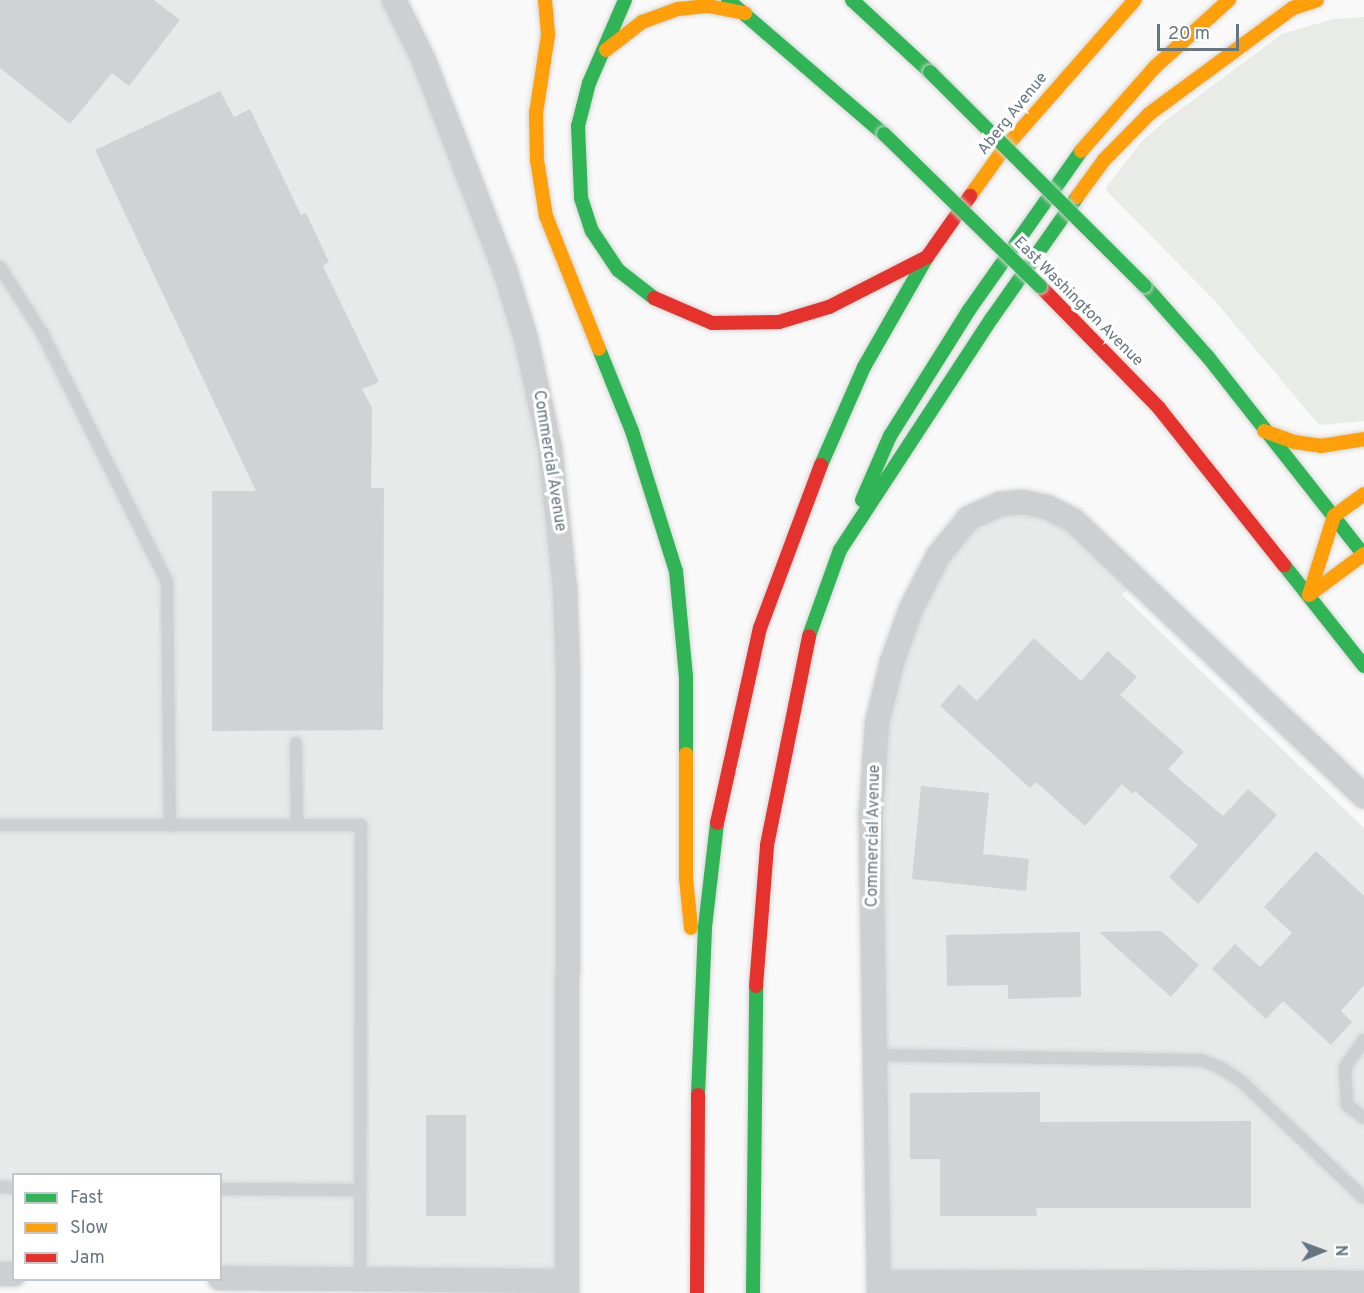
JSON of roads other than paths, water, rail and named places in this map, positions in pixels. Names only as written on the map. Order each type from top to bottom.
[{"type":"main road","points":[[545,0],[548,35],[536,113],[537,160],[546,216],[635,440],[676,571],[686,676],[686,878],[699,1023],[697,1293]]},
{"type":"main road","points":[[625,0],[589,82],[578,126],[581,198],[592,231],[618,270],[648,296],[712,323],[779,322],[829,307],[927,257]]},
{"type":"main road","name":"East Washington Avenue","points":[[728,0],[884,134],[1101,346],[1159,408],[1364,666]]},
{"type":"main road","points":[[852,0],[930,72],[1146,286],[1208,357],[1264,431],[1364,555],[1309,595]]},
{"type":"main road","name":"Aberg Avenue","points":[[699,1023],[714,837],[760,628],[821,466],[864,367],[927,257],[1003,150],[1114,20],[1135,0]]},
{"type":"main road","points":[[753,1293],[756,950],[767,845],[807,641],[840,550],[890,436],[969,310],[1077,155],[1155,67],[1229,0]]},
{"type":"main road","points":[[840,550],[992,318],[1104,159],[1149,114],[1221,60],[1293,8],[1317,0]]},
{"type":"main road","points":[[604,51],[642,22],[678,9],[708,6],[745,13]]},
{"type":"main road","points":[[548,35],[561,12]]},
{"type":"main road","points":[[1264,431],[1294,442],[1321,446],[1364,439]]},
{"type":"main road","points":[[1309,595],[1334,516],[1364,494]]},
{"type":"street","name":"Commercial Avenue","points":[[394,0],[424,61],[484,214],[536,378],[550,448],[565,589],[570,1050],[567,1287]]},
{"type":"street","name":"Commercial Avenue","points":[[879,1288],[871,812],[878,723],[892,662],[911,609],[938,555],[969,518],[1000,504],[1023,502],[1047,507],[1074,521],[1364,796]]},
{"type":"street","points":[[232,1283],[360,1279],[567,1287]]},
{"type":"street","points":[[879,1288],[1287,1288],[1364,1283]]},
{"type":"lane","points":[[0,267],[42,333],[165,574],[171,646],[171,826]]},
{"type":"lane","points":[[297,743],[297,825]]},
{"type":"lane","points":[[0,825],[361,825],[360,1279]]},
{"type":"lane","points":[[1364,1040],[1345,1067],[1347,1105],[1364,1118]]},
{"type":"lane","points":[[874,1055],[1202,1060],[1242,1082],[1364,1198]]},
{"type":"lane","points":[[222,1189],[360,1190]]}]
